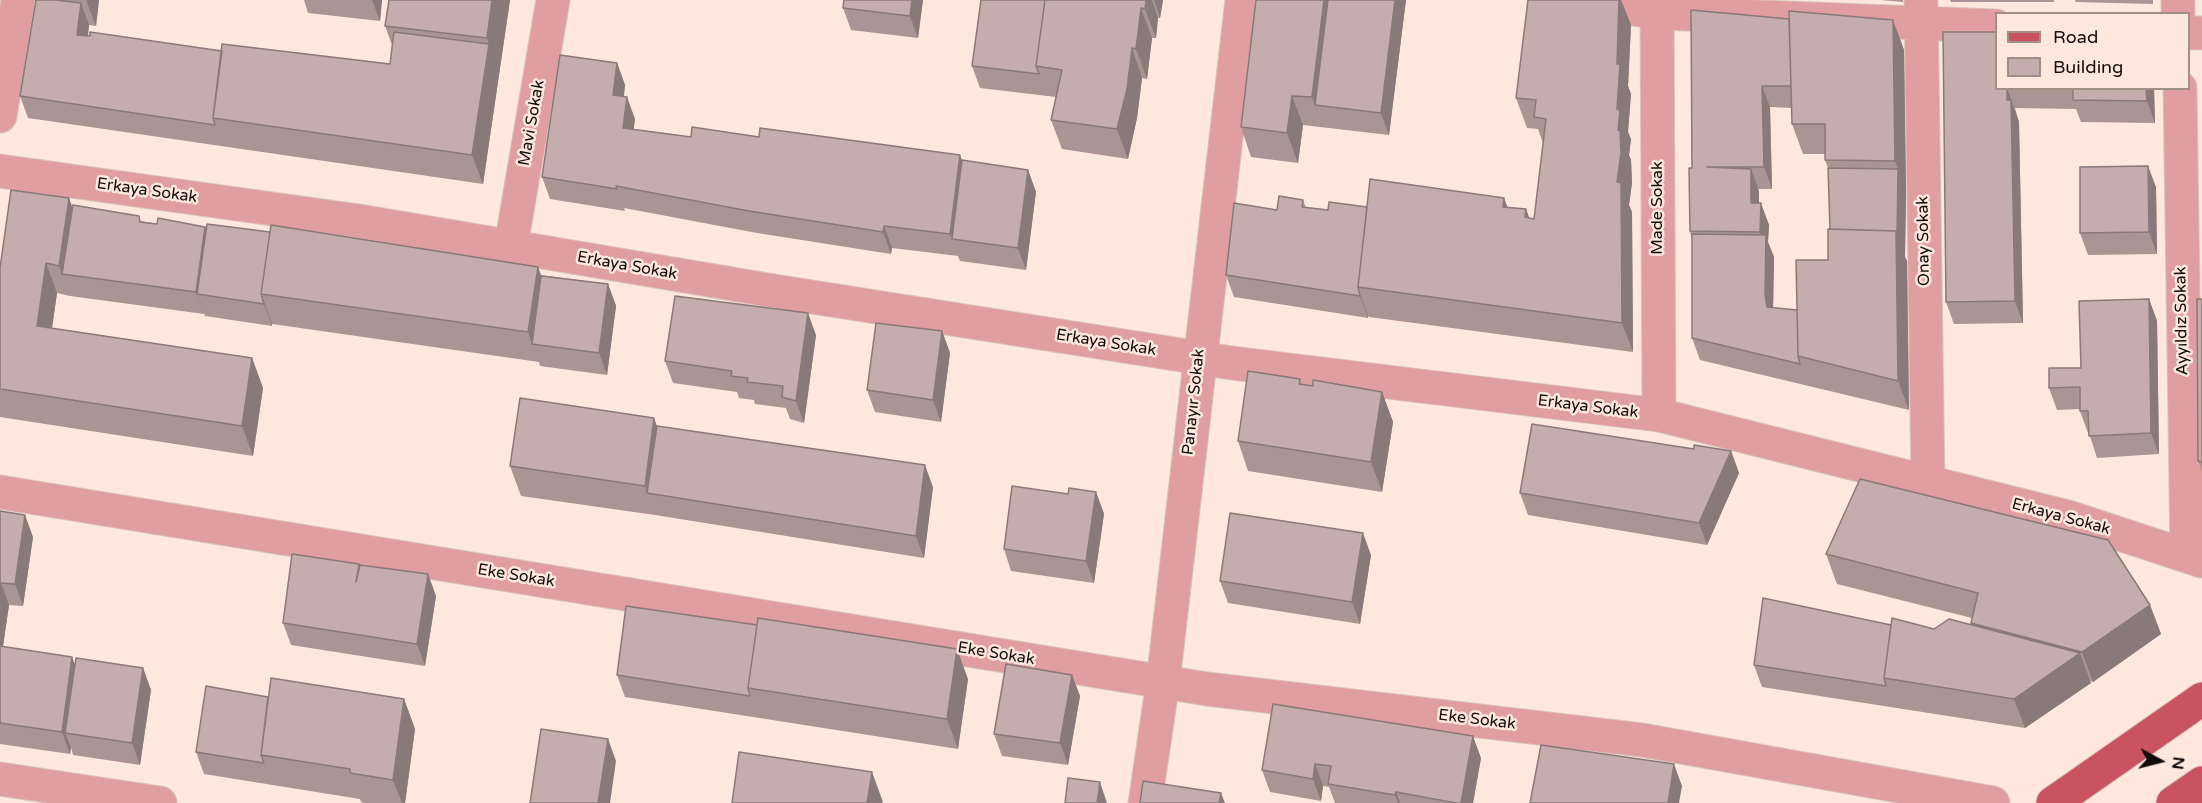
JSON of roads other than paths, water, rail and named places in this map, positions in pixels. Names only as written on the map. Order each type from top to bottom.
[{"type":"main road","points":[[2053,803],[2202,699]]},
{"type":"main road","points":[[2173,803],[2202,783]]},
{"type":"street","points":[[0,116],[18,0]]},
{"type":"street","name":"Mavi Sokak","points":[[511,246],[553,0]]},
{"type":"street","name":"Panayır Sokak","points":[[1145,803],[1163,682],[1242,0]]},
{"type":"street","points":[[1578,0],[1658,7],[1921,12],[1995,26]]},
{"type":"street","name":"Made Sokak","points":[[1658,7],[1659,415]]},
{"type":"street","name":"Onay Sokak","points":[[1921,12],[1928,482]]},
{"type":"street","name":"Ayyıldız Sokak","points":[[2180,90],[2194,558]]},
{"type":"street","name":"Erkaya Sokak","points":[[0,171],[359,221],[1199,358],[1659,415],[2068,517],[2194,558]]},
{"type":"street","name":"Eke Sokak","points":[[0,492],[1163,682],[1642,740],[1993,803]]},
{"type":"street","points":[[0,779],[160,803]]}]
